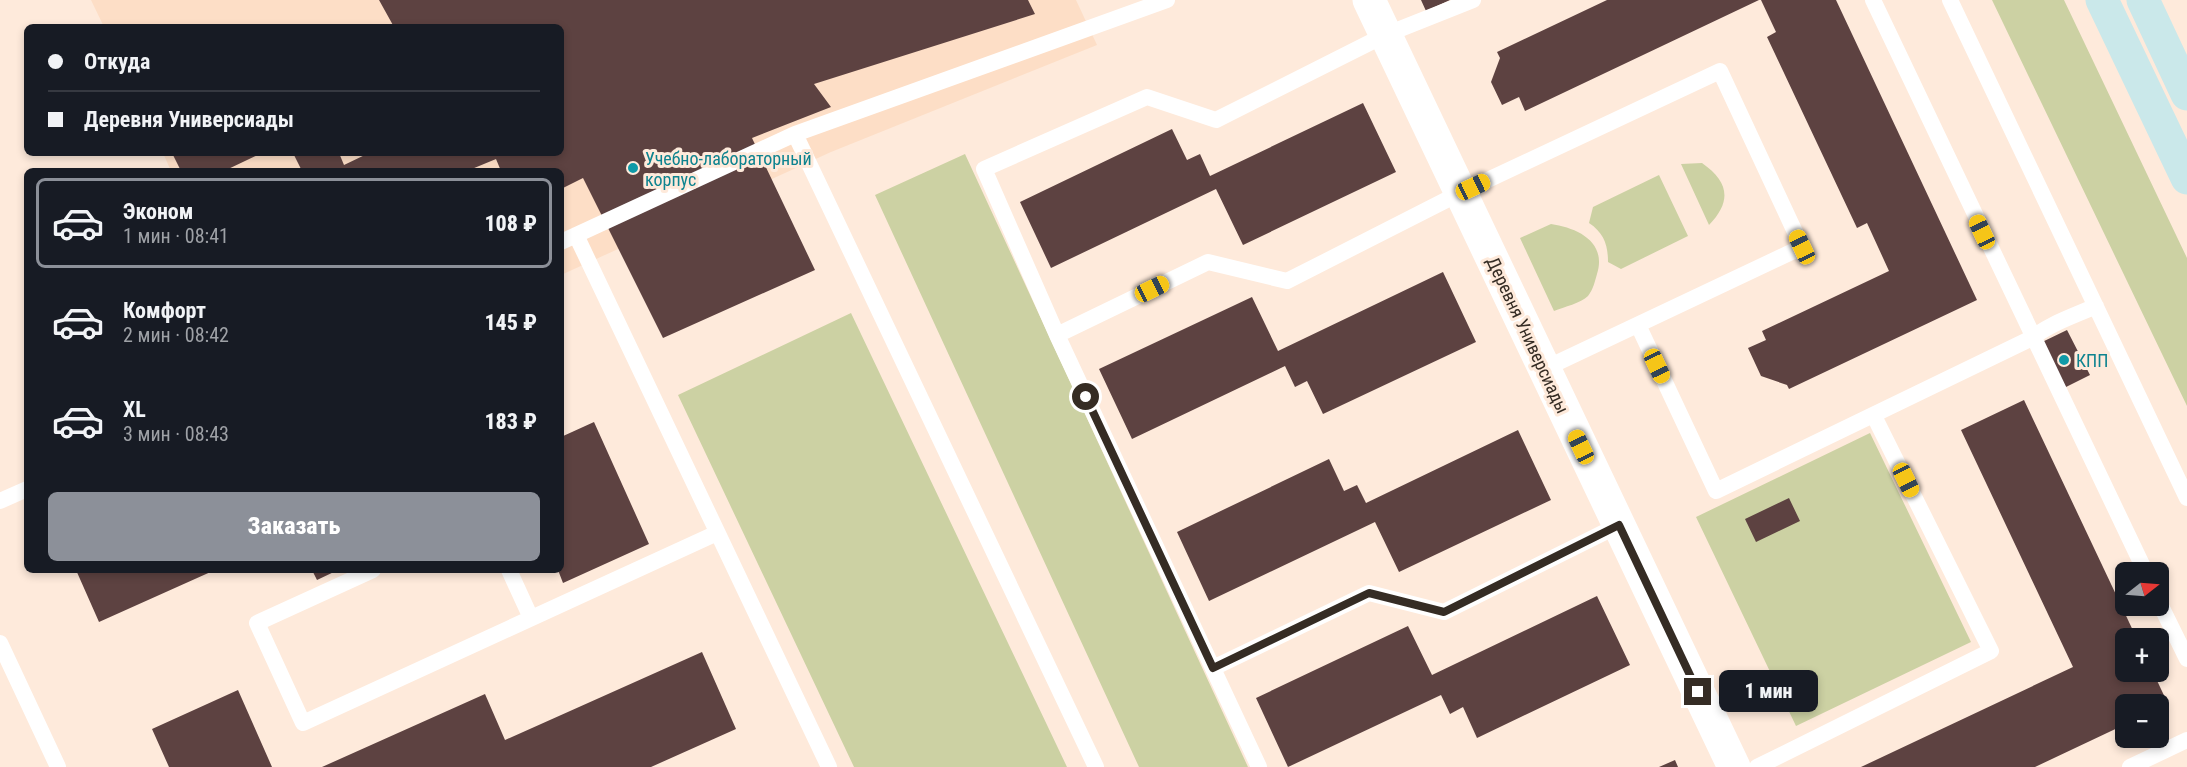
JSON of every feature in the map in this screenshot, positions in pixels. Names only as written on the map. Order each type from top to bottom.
[{"type":"main road","points":[[2102,0],[2187,178]]},
{"type":"main road","points":[[2143,0],[2187,94]]},
{"type":"street","name":"Деревня Универсиады","points":[[1369,0],[1734,767]]},
{"type":"lane","points":[[829,767],[717,533],[568,238],[795,134],[1167,0]]},
{"type":"lane","points":[[1259,767],[1057,335],[984,169],[1147,97],[1216,120],[1386,35],[1473,0]]},
{"type":"lane","points":[[1873,0],[2140,562]]},
{"type":"lane","points":[[1950,0],[2187,498]]},
{"type":"lane","points":[[1057,335],[1208,262],[1287,281],[1461,193],[1720,72],[1802,247],[1544,369]]},
{"type":"lane","points":[[795,134],[1096,767]]},
{"type":"lane","points":[[1638,325],[1716,491],[2032,338],[2047,327],[2096,306]]},
{"type":"lane","points":[[1757,767],[1991,651],[1874,416]]},
{"type":"lane","points":[[0,501],[24,490]]},
{"type":"lane","points":[[1213,668],[1369,593],[1444,612],[1619,525]]},
{"type":"lane","points":[[367,573],[257,623],[303,723],[717,533]]},
{"type":"lane","points":[[510,573],[531,618]]},
{"type":"lane","points":[[2166,616],[2187,659]]},
{"type":"lane","points":[[0,643],[58,767]]},
{"type":"lane","points":[[2130,767],[2187,740]]},
{"type":"shaded area","name":"Учебно-лабораторный корпус","points":[[91,0],[1076,0],[1097,45],[831,152],[564,274],[564,168],[170,168],[164,156],[564,156],[564,24],[103,24]]},
{"type":"green space","points":[[1992,0],[2064,0],[2187,258],[2187,406]]},
{"type":"green space","points":[[965,154],[1248,767],[1139,767],[875,195]]},
{"type":"green space","points":[[1702,163],[1718,177],[1724,192],[1721,208],[1709,225],[1681,164]]},
{"type":"green space","points":[[1659,175],[1688,236],[1621,269],[1608,262],[1604,240],[1589,223],[1593,207]]},
{"type":"green space","points":[[1551,224],[1571,229],[1588,239],[1598,253],[1599,263],[1594,285],[1588,296],[1577,303],[1554,311],[1520,238]]},
{"type":"green space","points":[[851,313],[1067,767],[854,767],[678,395]]},
{"type":"green space","points":[[1870,433],[1971,642],[1796,726],[1696,517]]},
{"type":"building","name":"Учебно-лабораторный корпус","points":[[379,0],[1028,0],[1035,14],[814,84],[831,107],[752,138],[815,270],[663,338],[583,178],[564,188],[564,168],[500,168],[496,159],[474,168],[300,168],[294,156],[340,156],[344,165],[363,156],[564,156],[564,24],[392,24]]},
{"type":"building","points":[[1421,0],[1450,0],[1426,11]]},
{"type":"building","points":[[1607,0],[1759,0],[1525,111],[1519,97],[1502,105],[1491,82],[1500,58],[1497,52]]},
{"type":"building","points":[[1761,0],[1836,0],[1977,300],[1789,389],[1787,385],[1761,376],[1748,348],[1766,340],[1762,331],[1889,271],[1867,223],[1857,228],[1767,37],[1776,32]]},
{"type":"building","points":[[1363,103],[1396,172],[1243,245],[1216,189],[1051,268],[1020,202],[1172,129],[1187,160],[1200,154],[1210,176]]},
{"type":"building","points":[[174,156],[256,156],[230,168],[180,168]]},
{"type":"building","points":[[1443,272],[1476,342],[1323,414],[1307,381],[1295,387],[1285,366],[1132,439],[1099,369],[1252,297],[1278,351]]},
{"type":"building","name":"КПП","points":[[2067,330],[2090,375],[2060,390],[2038,344]]},
{"type":"building","points":[[2024,400],[2115,592],[2115,616],[2126,616],[2132,628],[2115,628],[2115,682],[2158,682],[2163,694],[2115,694],[2115,729],[2035,767],[1861,767],[2073,667],[1961,430]]},
{"type":"building","points":[[594,422],[649,544],[563,583],[559,573],[564,573],[564,436]]},
{"type":"building","points":[[1518,430],[1551,500],[1399,572],[1375,522],[1209,601],[1177,532],[1329,459],[1344,491],[1357,485],[1366,503]]},
{"type":"building","points":[[1789,498],[1800,521],[1756,542],[1745,519]]},
{"type":"building","points":[[77,573],[208,573],[99,622]]},
{"type":"building","points":[[314,573],[332,573],[317,580]]},
{"type":"building","points":[[1597,596],[1630,665],[1477,738],[1463,707],[1450,714],[1441,695],[1288,767],[1256,698],[1408,626],[1432,675]]},
{"type":"building","points":[[702,652],[736,729],[651,767],[322,767],[485,694],[505,740]]},
{"type":"building","points":[[238,690],[272,767],[169,767],[152,729]]},
{"type":"building","points":[[1675,760],[1678,767],[1659,767]]},
{"type":"place","name":"Учебно-лабораторный корпус","points":[[633,168]]},
{"type":"place","name":"КПП","points":[[2064,360]]},
{"type":"route","points":[[1086,397],[1213,668],[1369,593],[1444,612],[1619,525],[1698,692]]}]
